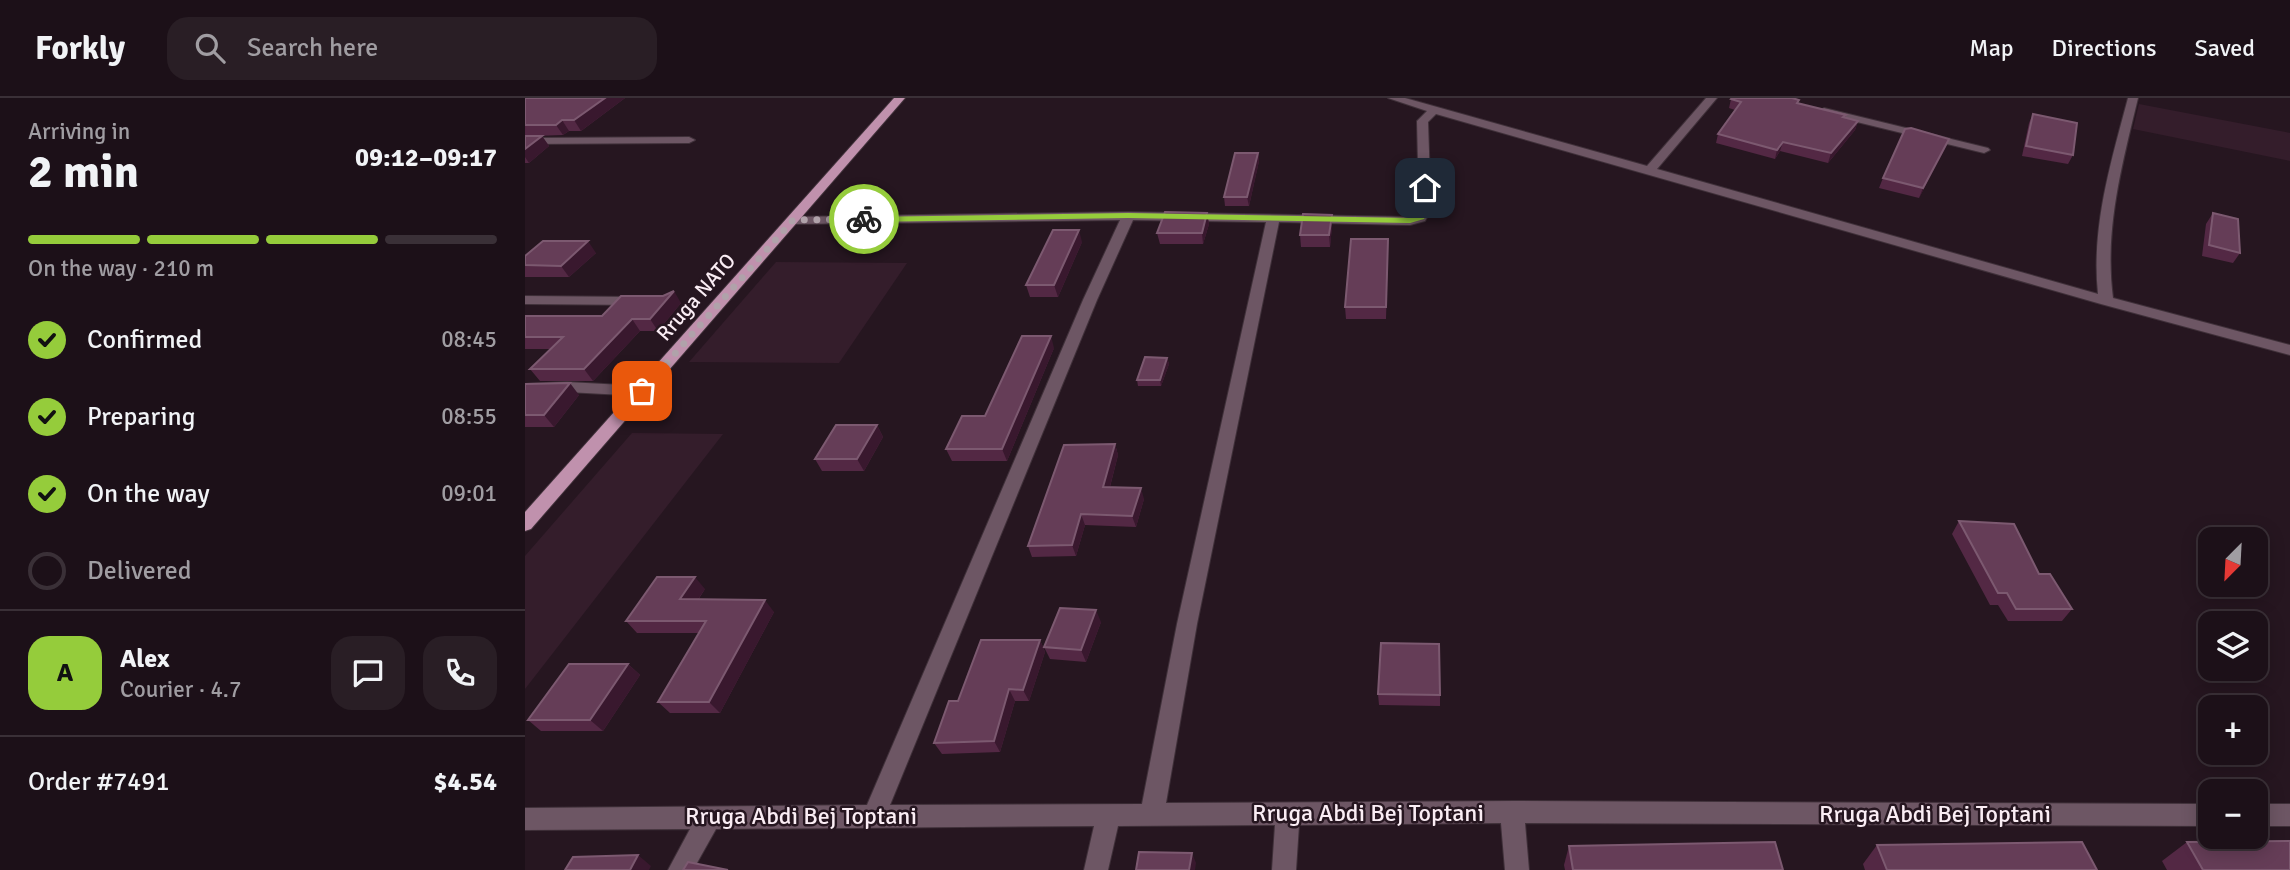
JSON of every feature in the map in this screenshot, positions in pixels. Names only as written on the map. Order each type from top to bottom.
[{"type":"main road","name":"Rruga NATO","points":[[525,524],[900,98]]},
{"type":"street","points":[[1393,98],[2290,350]]},
{"type":"street","points":[[1649,171],[1712,98]]},
{"type":"street","points":[[2106,300],[2102,275],[2103,239],[2117,161],[2133,98]]},
{"type":"street","points":[[1809,108],[1984,150]]},
{"type":"street","points":[[793,220],[1128,216],[1410,221],[1421,218],[1425,210],[1422,121],[1434,110]]},
{"type":"street","points":[[525,141],[689,140]]},
{"type":"street","points":[[874,816],[1090,300],[1128,216]]},
{"type":"street","points":[[1152,814],[1187,624],[1274,217]]},
{"type":"street","points":[[525,300],[658,301]]},
{"type":"street","points":[[525,388],[642,391]]},
{"type":"street","points":[[1512,812],[1517,870]]},
{"type":"street","name":"Rruga Abdi Bej Toptani","points":[[525,818],[1512,812],[2198,815]]},
{"type":"street","points":[[1096,870],[1109,814]]},
{"type":"street","points":[[1284,870],[1288,814]]},
{"type":"street","points":[[2268,815],[2290,816]]},
{"type":"street","points":[[680,870],[711,816]]},
{"type":"shaded area","points":[[2139,104],[2290,133],[2290,161],[2133,129]]},
{"type":"shaded area","points":[[776,262],[907,263],[839,363],[689,362]]},
{"type":"shaded area","points":[[632,433],[723,434],[525,689],[525,556]]},
{"type":"building","points":[[525,98],[605,98],[574,120],[562,120],[556,125],[525,125]]},
{"type":"building","points":[[1732,98],[1792,98],[1799,100],[1797,103],[1846,115],[1843,117],[1858,121],[1831,153],[1783,142],[1777,150],[1718,134],[1741,102]]},
{"type":"building","points":[[2033,114],[2077,123],[2073,155],[2026,146]]},
{"type":"building","points":[[1911,128],[1949,139],[1923,188],[1883,178],[1905,129]]},
{"type":"building","points":[[525,136],[542,136],[525,149]]},
{"type":"building","points":[[1235,153],[1258,153],[1247,197],[1224,197]]},
{"type":"building","points":[[1165,212],[1207,213],[1202,233],[1157,233]]},
{"type":"building","points":[[2213,213],[2238,219],[2240,253],[2209,245]]},
{"type":"building","points":[[1303,214],[1332,215],[1329,235],[1300,235]]},
{"type":"building","points":[[1053,230],[1079,230],[1054,285],[1026,285]]},
{"type":"building","points":[[1351,239],[1388,239],[1386,307],[1345,307]]},
{"type":"building","points":[[543,241],[588,241],[561,266],[525,265],[525,256]]},
{"type":"building","points":[[674,291],[650,319],[632,319],[584,369],[530,369],[563,337],[525,337],[525,316],[602,316],[621,296],[663,296]]},
{"type":"building","points":[[1022,336],[1051,336],[1002,449],[946,449],[962,416],[985,416]]},
{"type":"building","points":[[1145,357],[1167,358],[1160,380],[1137,380]]},
{"type":"building","points":[[570,383],[544,415],[525,415],[525,384]]},
{"type":"building","points":[[836,425],[877,425],[857,459],[815,459]]},
{"type":"building","points":[[1115,444],[1103,487],[1141,488],[1132,516],[1081,514],[1072,545],[1028,546],[1064,445]]},
{"type":"building","points":[[1959,521],[2014,524],[2039,574],[2050,574],[2072,609],[2016,609],[2007,593],[1998,593]]},
{"type":"building","points":[[657,577],[695,577],[680,599],[765,600],[709,702],[658,702],[706,621],[626,621]]},
{"type":"building","points":[[1060,608],[1096,610],[1081,650],[1044,647]]},
{"type":"building","points":[[981,640],[1040,640],[1023,690],[1009,689],[994,741],[934,743],[949,701],[958,701]]},
{"type":"building","points":[[1381,643],[1439,644],[1440,695],[1378,694]]},
{"type":"building","points":[[569,664],[628,664],[590,720],[528,720]]},
{"type":"building","points":[[2268,841],[2290,841],[2290,870],[2203,870],[2187,842],[2198,842],[2198,849],[2268,849]]},
{"type":"building","points":[[1775,842],[1783,870],[1573,870],[1569,846]]},
{"type":"building","points":[[2082,842],[2097,870],[1887,870],[1877,845]]},
{"type":"building","points":[[1139,852],[1192,853],[1189,870],[1136,870]]},
{"type":"building","points":[[638,855],[630,870],[565,870],[573,857]]},
{"type":"building","points":[[688,862],[728,870],[683,870]]},
{"type":"way so far","points":[[642,391],[793,220],[864,219]]},
{"type":"route","points":[[864,219],[1128,216],[1410,221],[1421,218],[1425,210],[1425,188]]}]
